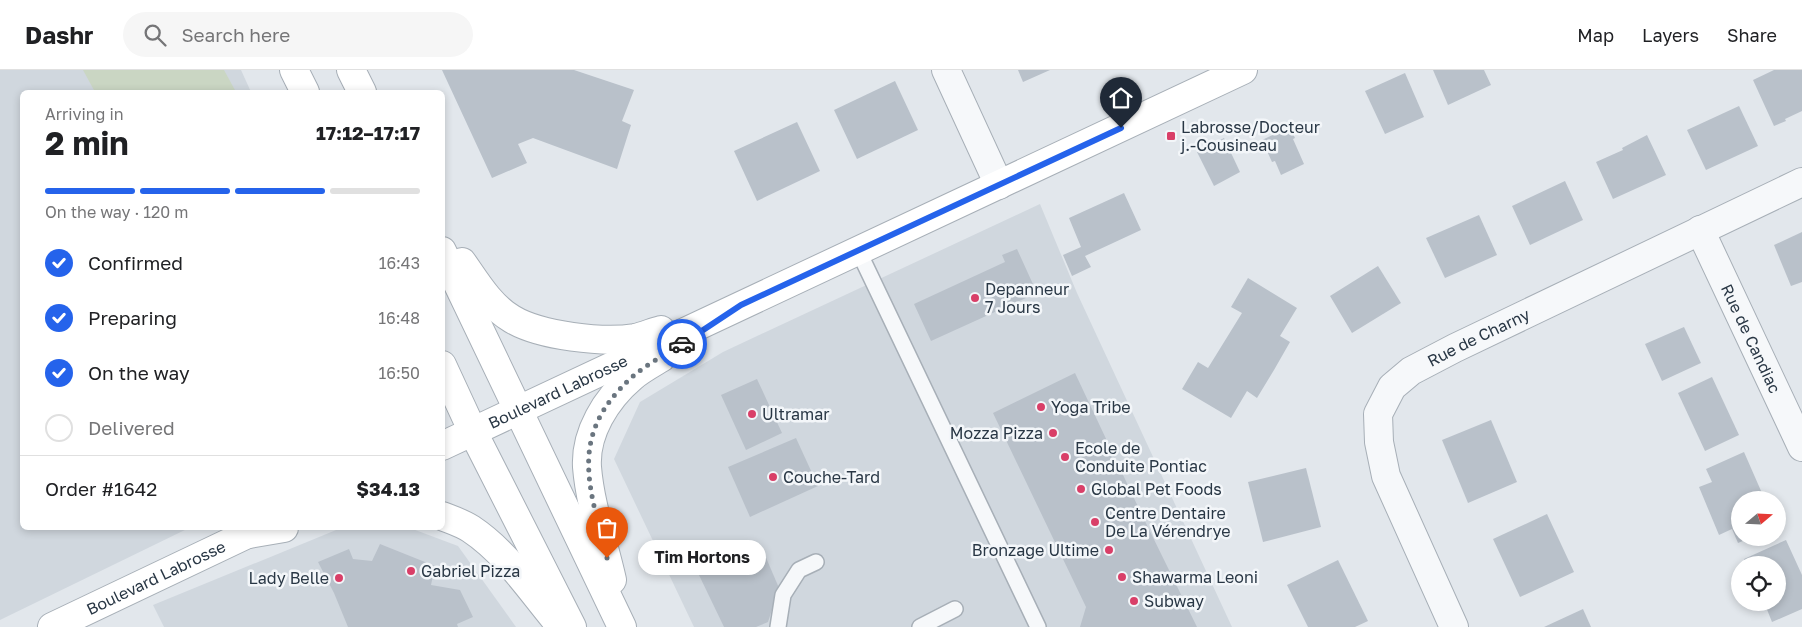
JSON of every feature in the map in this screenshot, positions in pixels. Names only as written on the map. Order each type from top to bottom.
[{"type":"main road","points":[[294,70],[304,90]]},
{"type":"main road","points":[[350,70],[361,90]]},
{"type":"main road","name":"Boulevard Labrosse","points":[[445,445],[1243,70]]},
{"type":"main road","points":[[445,238],[489,300],[512,319],[542,331],[600,340],[636,338],[741,305]]},
{"type":"main road","points":[[445,257],[623,627]]},
{"type":"main road","points":[[623,627],[594,506],[587,466],[590,442],[596,421],[610,400],[632,377],[741,305]]},
{"type":"main road","points":[[445,371],[473,432],[572,627]]},
{"type":"main road","points":[[445,517],[470,528],[494,547],[513,567],[562,627]]},
{"type":"main road","name":"Boulevard Labrosse","points":[[52,627],[252,530]]},
{"type":"street","points":[[946,70],[999,185]]},
{"type":"street","name":"Rue de Charny","points":[[1454,627],[1386,476],[1379,442],[1378,414],[1392,386],[1411,371],[1455,348],[1802,182]]},
{"type":"street","name":"Rue de Candiac","points":[[1700,230],[1802,447]]},
{"type":"lane","points":[[858,250],[1038,627]]},
{"type":"lane","points":[[778,627],[783,595],[799,570],[816,562]]},
{"type":"lane","points":[[920,627],[955,609]]},
{"type":"shaded area","points":[[0,70],[241,70],[250,90],[20,90],[20,530],[185,530],[0,620]]},
{"type":"shaded area","points":[[1040,204],[1077,293],[1232,627],[694,627],[614,459],[640,402],[723,352]]},
{"type":"shaded area","points":[[336,530],[415,530],[458,546],[516,627],[164,627],[153,605]]},
{"type":"green space","points":[[83,70],[224,70],[235,90],[94,90]]},
{"type":"building","points":[[442,70],[574,70],[634,90],[622,121],[631,125],[617,169],[533,138],[518,144],[527,163],[492,178]]},
{"type":"building","points":[[1018,70],[1050,70],[1023,82]]},
{"type":"building","points":[[1433,70],[1484,70],[1491,85],[1448,105]]},
{"type":"building","points":[[1774,70],[1802,70],[1802,111],[1774,126],[1753,80]]},
{"type":"building","points":[[1405,73],[1424,117],[1385,134],[1365,91]]},
{"type":"building","points":[[895,81],[918,130],[857,159],[834,110]]},
{"type":"building","points":[[1739,106],[1758,146],[1706,170],[1687,130]]},
{"type":"building","points":[[797,122],[820,171],[757,201],[734,151]]},
{"type":"building","points":[[1290,127],[1304,164],[1281,175],[1275,161],[1272,162],[1262,140]]},
{"type":"building","points":[[1647,135],[1666,175],[1613,199],[1596,162],[1623,150],[1622,148]]},
{"type":"building","points":[[1224,138],[1240,172],[1214,186],[1197,152]]},
{"type":"building","points":[[1565,181],[1583,220],[1530,245],[1512,206]]},
{"type":"building","points":[[1124,193],[1141,230],[1085,256],[1091,267],[1072,276],[1063,255],[1081,247],[1069,218]]},
{"type":"building","points":[[1479,215],[1497,255],[1445,278],[1426,238]]},
{"type":"building","points":[[1802,232],[1802,282],[1791,286],[1774,245]]},
{"type":"building","name":"Depanneur 7 Jours","points":[[1017,249],[1037,293],[931,341],[914,304],[1005,262],[1002,255]]},
{"type":"building","points":[[1378,266],[1401,303],[1352,333],[1330,296]]},
{"type":"building","points":[[1248,278],[1297,308],[1280,336],[1290,342],[1274,370],[1257,398],[1247,391],[1231,418],[1182,389],[1198,362],[1208,368],[1242,313],[1231,307]]},
{"type":"building","points":[[1684,327],[1701,363],[1662,381],[1645,344]]},
{"type":"building","points":[[1075,373],[1197,627],[1080,627],[1086,607],[993,413]]},
{"type":"building","points":[[1712,377],[1739,435],[1705,451],[1678,393]]},
{"type":"building","name":"Ultramar","points":[[757,379],[782,433],[746,450],[721,395]]},
{"type":"building","points":[[1491,420],[1517,482],[1468,503],[1442,440]]},
{"type":"building","name":"Couche-Tard","points":[[796,438],[818,486],[750,517],[728,467]]},
{"type":"building","points":[[1744,452],[1761,491],[1731,491],[1731,529],[1719,535],[1699,487],[1712,482],[1706,469]]},
{"type":"building","points":[[1306,468],[1321,527],[1263,542],[1248,482]]},
{"type":"building","points":[[1547,514],[1574,572],[1520,597],[1493,539]]},
{"type":"building","points":[[1786,540],[1802,575],[1802,609],[1772,622],[1768,611],[1786,611],[1786,556],[1751,556],[1773,546],[1786,546]]},
{"type":"building","points":[[380,544],[435,566],[431,585],[460,590],[473,617],[457,624],[458,627],[348,627],[334,593],[318,562],[349,549],[353,559],[372,561]]},
{"type":"building","points":[[761,546],[779,588],[768,622],[756,627],[724,627],[698,573]]},
{"type":"building","points":[[1338,560],[1368,621],[1355,627],[1308,627],[1287,585]]},
{"type":"building","points":[[1583,609],[1591,627],[1544,627]]},
{"type":"way so far","points":[[607,558],[594,506],[587,466],[590,442],[596,421],[610,400],[632,377],[682,344]]},
{"type":"place","name":"Labrosse/Docteur j.-Cousineau","points":[[1171,136]]},
{"type":"place","name":"Depanneur 7 Jours","points":[[975,298]]},
{"type":"place","name":"Yoga Tribe","points":[[1041,407]]},
{"type":"place","name":"Ultramar","points":[[752,414]]},
{"type":"place","name":"Mozza Pizza","points":[[1053,433]]},
{"type":"place","name":"Ecole de Conduite Pontiac","points":[[1065,457]]},
{"type":"place","name":"Couche-Tard","points":[[773,477]]},
{"type":"place","name":"Global Pet Foods","points":[[1081,489]]},
{"type":"place","name":"Centre Dentaire De La Vérendrye","points":[[1095,522]]},
{"type":"place","name":"Bronzage Ultime","points":[[1109,550]]},
{"type":"place","name":"Tim Hortons","points":[[607,558]]},
{"type":"place","name":"Gabriel Pizza","points":[[411,571]]},
{"type":"place","name":"Shawarma Leoni","points":[[1122,577]]},
{"type":"place","name":"Lady Belle","points":[[339,578]]},
{"type":"place","name":"Subway","points":[[1134,601]]},
{"type":"route","points":[[682,344],[741,305],[1121,128]]}]
